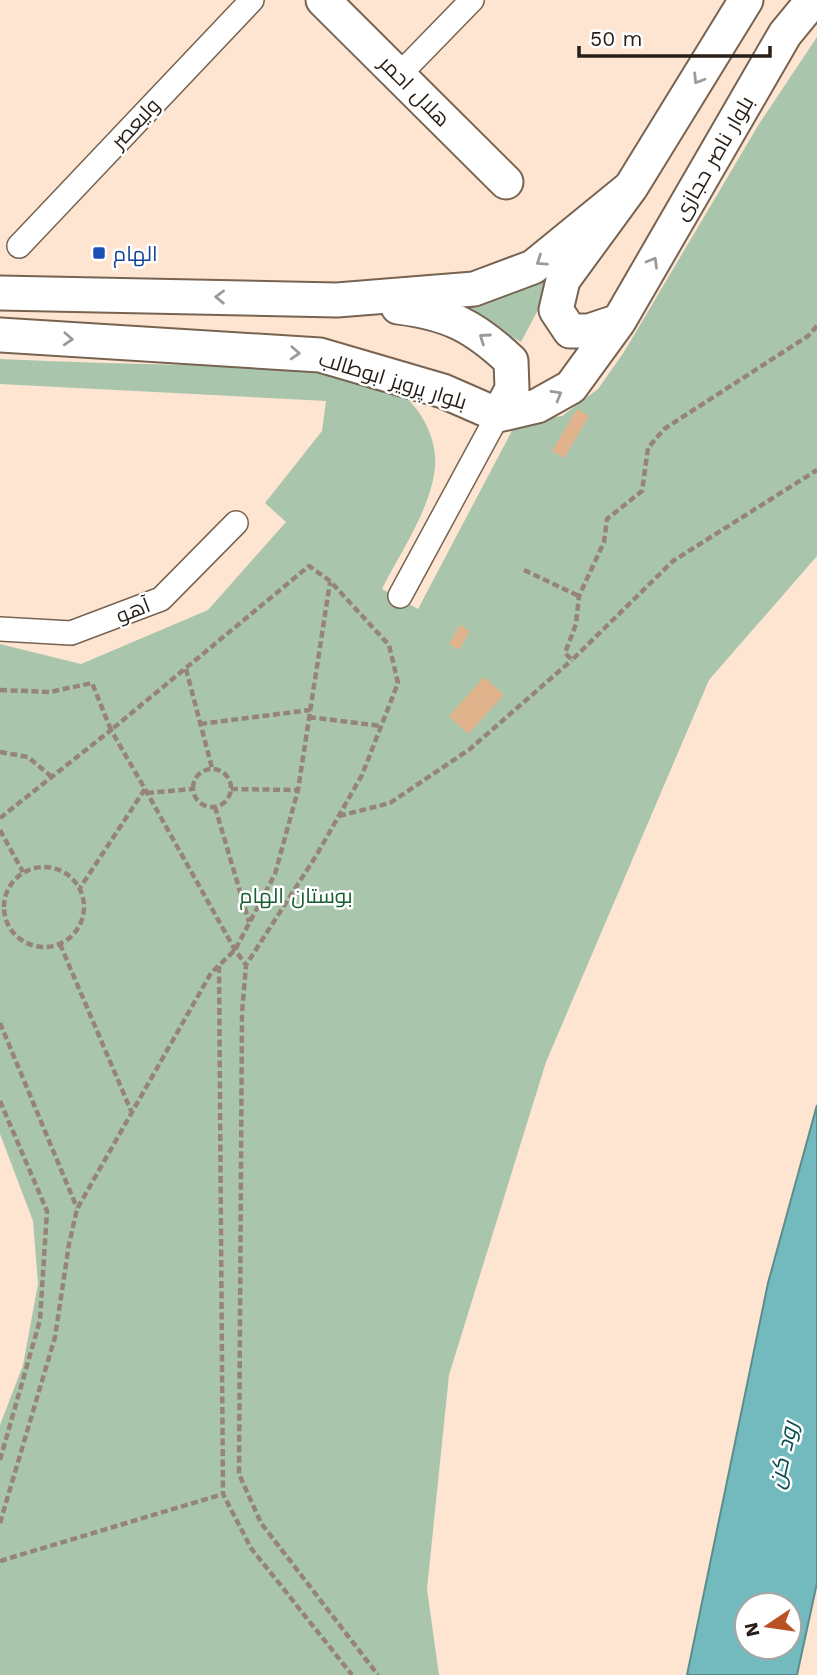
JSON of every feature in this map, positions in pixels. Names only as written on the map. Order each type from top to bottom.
[{"type":"main road","name":"هلال احمر","points":[[323,0],[506,182]]},
{"type":"main road","points":[[619,321],[589,331],[570,331],[556,310],[563,280],[631,187],[746,0]]},
{"type":"main road","name":"بلوار ناصر حجازی","points":[[619,321],[785,34],[813,0]]},
{"type":"main road","points":[[0,293],[337,300],[474,289],[533,267],[631,187]]},
{"type":"main road","points":[[337,300],[433,312],[458,320],[492,343],[511,361],[512,389],[498,415]]},
{"type":"main road","points":[[498,415],[537,406],[571,387],[619,321]]},
{"type":"main road","name":"بلوار پرویز ابوطالب","points":[[0,335],[320,355],[443,391],[498,415]]},
{"type":"street","name":"ولیعصر","points":[[19,246],[252,0]]},
{"type":"street","points":[[399,75],[471,0]]},
{"type":"street","points":[[400,596],[498,415]]},
{"type":"street","name":"آهو","points":[[0,629],[71,633],[162,599],[236,523]]},
{"type":"path","points":[[572,660],[565,653],[576,624],[579,596],[604,542],[607,519],[642,491],[649,448],[664,429],[808,336],[817,326]]},
{"type":"path","points":[[339,816],[390,803],[470,749],[572,660],[673,561],[817,470]]},
{"type":"path","points":[[0,818],[309,566],[330,581],[389,645],[398,683],[362,775],[246,965],[242,1013],[239,1474],[261,1523],[378,1675]]},
{"type":"path","points":[[524,570],[579,596]]},
{"type":"path","points":[[0,1523],[55,1337],[69,1244],[78,1209],[211,974],[235,950],[275,874],[298,790],[330,581]]},
{"type":"path","points":[[186,669],[212,768]]},
{"type":"path","points":[[0,690],[50,692],[92,683],[111,730],[246,965]]},
{"type":"path","points":[[200,724],[310,710]]},
{"type":"path","points":[[309,717],[381,726]]},
{"type":"path","points":[[0,752],[28,757],[52,777]]},
{"type":"path","points":[[212,768],[224,772],[231,789],[226,801],[215,807],[203,805],[192,789],[200,772],[212,768]]},
{"type":"path","points":[[146,791],[192,789]]},
{"type":"path","points":[[231,789],[298,790]]},
{"type":"path","points":[[80,888],[146,791]]},
{"type":"path","points":[[215,807],[250,922]]},
{"type":"path","points":[[0,830],[23,872]]},
{"type":"path","points":[[35,867],[62,870],[80,888],[84,901],[80,927],[60,944],[34,946],[12,931],[4,906],[13,881],[23,872],[35,867]]},
{"type":"path","points":[[60,944],[132,1113]]},
{"type":"path","points":[[219,965],[223,1494],[251,1548],[352,1675]]},
{"type":"path","points":[[0,1023],[78,1209]]},
{"type":"path","points":[[0,1101],[47,1211],[40,1320],[0,1460]]},
{"type":"path","points":[[0,1561],[223,1494]]},
{"type":"green space","name":"بوستان الهام","points":[[817,37],[817,556],[709,680],[546,1062],[449,1375],[427,1589],[439,1675],[0,1675],[0,1425],[23,1365],[38,1284],[33,1221],[0,1134],[0,644],[81,664],[208,610],[286,522],[265,503],[322,431],[326,401],[0,384],[0,359],[168,365],[293,365],[344,371],[391,387],[410,401],[418,411],[430,432],[435,456],[428,498],[382,589],[418,609],[516,423],[562,416],[598,389],[624,352],[759,124]]},
{"type":"green space","points":[[547,273],[555,278],[521,342],[456,305]]},
{"type":"water","name":"رود کن","points":[[817,1105],[817,1583],[803,1647],[803,1591],[733,1591],[733,1661],[800,1661],[797,1675],[687,1675],[768,1283]]},
{"type":"building","points":[[577,409],[589,416],[564,458],[552,451]]},
{"type":"building","points":[[460,625],[470,631],[459,650],[449,644]]},
{"type":"building","points":[[484,677],[504,695],[468,734],[449,716]]},
{"type":"place","name":"الهام","points":[[99,253]]}]
